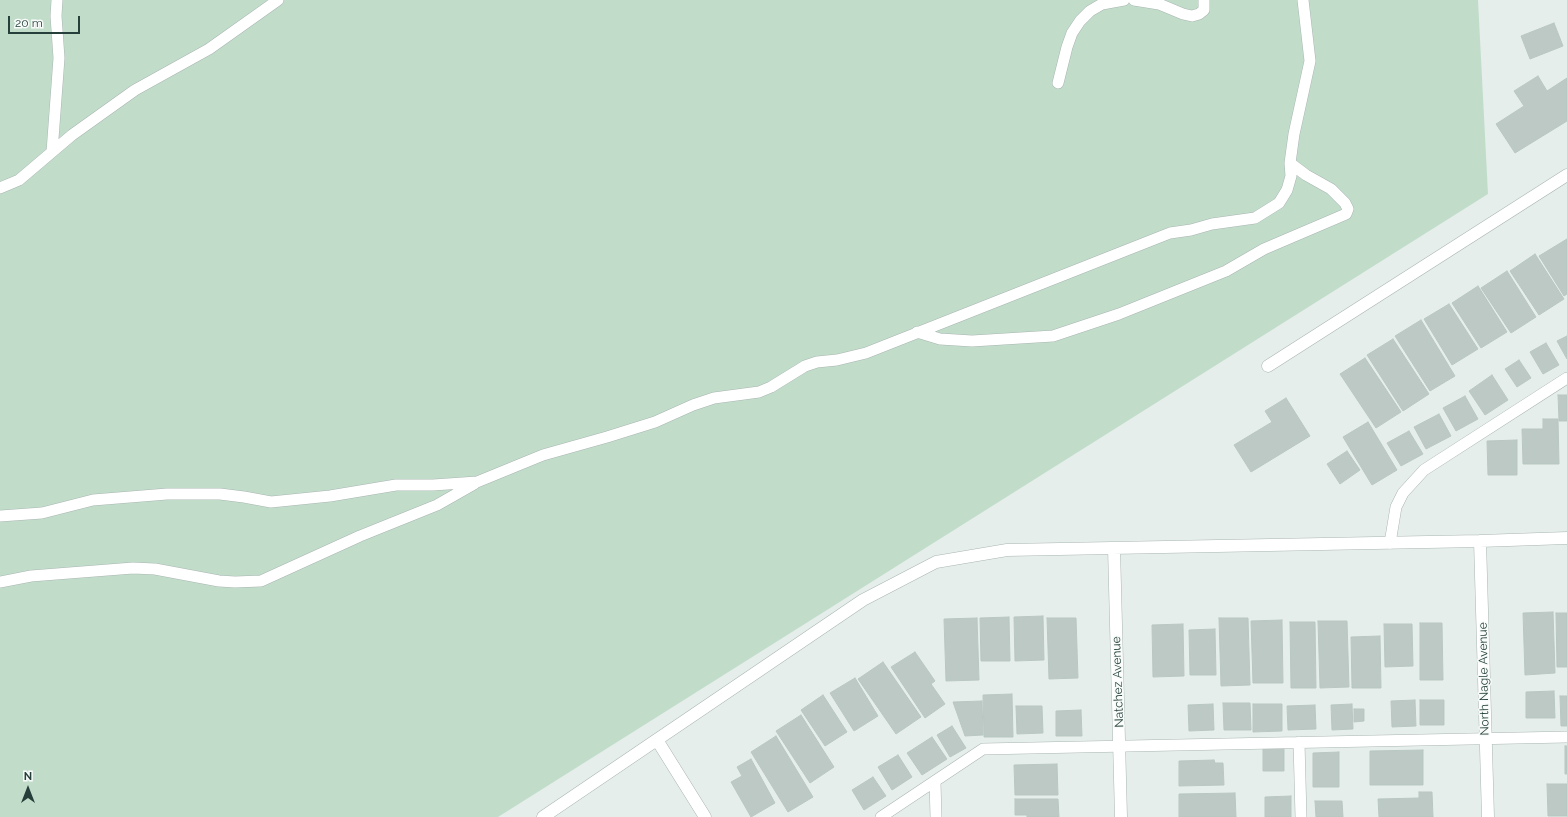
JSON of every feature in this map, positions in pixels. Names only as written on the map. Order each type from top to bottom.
[{"type":"street","points":[[1268,366],[1567,175]]},
{"type":"street","points":[[543,817],[863,600],[936,562],[1007,550],[1390,543],[1567,538]]},
{"type":"street","name":"North Nagle Avenue","points":[[1480,541],[1488,817]]},
{"type":"street","name":"Natchez Avenue","points":[[1114,548],[1121,817]]},
{"type":"street","points":[[657,740],[705,817]]},
{"type":"lane","points":[[52,152],[59,58],[56,16],[57,0]]},
{"type":"lane","points":[[0,188],[19,180],[72,135],[135,90],[209,49],[278,0]]},
{"type":"lane","points":[[1058,84],[1067,47],[1072,33],[1080,21],[1090,11],[1102,4],[1124,0]]},
{"type":"lane","points":[[1134,0],[1159,4],[1192,16],[1199,14],[1204,10],[1204,0]]},
{"type":"lane","points":[[0,582],[32,576],[133,568],[155,569],[219,581],[262,581],[360,536],[437,505],[477,482],[543,455],[607,438],[655,422],[693,405],[714,398],[759,392],[771,387],[805,366],[817,362],[837,360],[866,353],[1170,233],[1191,230],[1212,224],[1255,218],[1279,203],[1287,190],[1291,176],[1290,163],[1294,134],[1310,61],[1303,0]]},
{"type":"lane","points":[[918,332],[940,339],[972,341],[1053,336],[1119,314],[1184,288],[1226,270],[1264,249],[1292,236],[1346,214],[1348,209],[1345,203],[1331,189],[1306,175],[1290,163]]},
{"type":"lane","points":[[1390,543],[1396,507],[1403,493],[1424,470],[1567,378]]},
{"type":"lane","points":[[0,516],[42,513],[93,500],[167,494],[220,494],[271,502],[330,496],[396,485],[433,485],[477,482]]},
{"type":"lane","points":[[880,817],[983,749],[1567,737]]},
{"type":"lane","points":[[1299,742],[1301,817]]},
{"type":"lane","points":[[935,782],[936,817]]},
{"type":"green space","points":[[0,0],[1478,0],[1488,194],[498,817],[0,817]]},
{"type":"building","points":[[1554,23],[1563,46],[1530,59],[1521,36]]},
{"type":"building","points":[[1538,76],[1547,91],[1567,78],[1567,121],[1515,153],[1496,124],[1524,106],[1514,91]]},
{"type":"building","points":[[1567,239],[1567,294],[1564,296],[1539,256]]},
{"type":"building","points":[[1535,254],[1564,299],[1539,315],[1510,271]]},
{"type":"building","points":[[1507,271],[1536,317],[1511,333],[1481,288]]},
{"type":"building","points":[[1478,286],[1507,332],[1481,348],[1452,303]]},
{"type":"building","points":[[1449,304],[1478,349],[1452,365],[1424,319]]},
{"type":"building","points":[[1421,320],[1455,376],[1430,391],[1395,336]]},
{"type":"building","points":[[1567,336],[1567,359],[1557,341]]},
{"type":"building","points":[[1393,339],[1429,394],[1403,411],[1367,355]]},
{"type":"building","points":[[1546,343],[1559,365],[1543,374],[1530,352]]},
{"type":"building","points":[[1365,358],[1401,412],[1376,428],[1340,374]]},
{"type":"building","points":[[1519,360],[1531,378],[1517,387],[1505,369]]},
{"type":"building","points":[[1492,375],[1508,400],[1485,415],[1469,391]]},
{"type":"building","points":[[1558,395],[1567,395],[1567,421],[1559,421]]},
{"type":"building","points":[[1465,396],[1478,419],[1456,431],[1443,408]]},
{"type":"building","points":[[1286,398],[1310,436],[1251,472],[1234,445],[1272,422],[1265,411]]},
{"type":"building","points":[[1439,414],[1451,436],[1426,449],[1414,427]]},
{"type":"building","points":[[1543,419],[1558,419],[1559,464],[1523,464],[1522,429],[1543,429]]},
{"type":"building","points":[[1368,422],[1397,470],[1372,485],[1343,437]]},
{"type":"building","points":[[1409,431],[1423,454],[1401,466],[1387,443]]},
{"type":"building","points":[[1517,440],[1517,475],[1488,475],[1487,441]]},
{"type":"building","points":[[1347,451],[1360,470],[1340,484],[1327,464]]},
{"type":"building","points":[[1553,612],[1555,673],[1525,675],[1523,613]]},
{"type":"building","points":[[1556,613],[1567,613],[1567,667],[1557,667]]},
{"type":"building","points":[[1043,616],[1044,660],[1015,661],[1014,617]]},
{"type":"building","points":[[1009,617],[1010,661],[981,661],[980,618]]},
{"type":"building","points":[[977,618],[979,680],[946,681],[944,619]]},
{"type":"building","points":[[1047,618],[1076,618],[1078,678],[1049,679]]},
{"type":"building","points":[[1219,618],[1248,618],[1250,685],[1221,686]]},
{"type":"building","points":[[1282,620],[1283,683],[1253,683],[1251,621]]},
{"type":"building","points":[[1318,621],[1347,621],[1349,687],[1320,688]]},
{"type":"building","points":[[1290,622],[1315,622],[1316,688],[1291,688]]},
{"type":"building","points":[[1420,623],[1442,623],[1443,680],[1420,680]]},
{"type":"building","points":[[1183,624],[1184,676],[1153,677],[1152,625]]},
{"type":"building","points":[[1384,624],[1412,624],[1413,666],[1385,667]]},
{"type":"building","points":[[1215,629],[1216,675],[1190,675],[1189,630]]},
{"type":"building","points":[[1380,636],[1381,688],[1352,688],[1351,637]]},
{"type":"building","points":[[915,652],[935,681],[931,684],[945,704],[925,718],[891,667]]},
{"type":"building","points":[[883,662],[921,717],[896,734],[858,679]]},
{"type":"building","points":[[855,678],[878,716],[854,731],[830,693]]},
{"type":"building","points":[[1554,691],[1555,718],[1526,718],[1526,692]]},
{"type":"building","points":[[1012,694],[1013,737],[984,737],[983,695]]},
{"type":"building","points":[[823,695],[847,732],[825,746],[801,710]]},
{"type":"building","points":[[1560,696],[1567,696],[1567,726],[1561,726]]},
{"type":"building","points":[[1415,700],[1416,726],[1392,727],[1391,701]]},
{"type":"building","points":[[1420,700],[1444,700],[1444,725],[1420,725]]},
{"type":"building","points":[[982,701],[983,735],[965,736],[953,702]]},
{"type":"building","points":[[1223,703],[1250,703],[1251,730],[1224,730]]},
{"type":"building","points":[[1213,704],[1214,730],[1189,731],[1188,705]]},
{"type":"building","points":[[1253,704],[1282,704],[1282,731],[1253,732]]},
{"type":"building","points":[[1352,704],[1353,729],[1332,730],[1331,705]]},
{"type":"building","points":[[1315,705],[1316,729],[1288,730],[1287,706]]},
{"type":"building","points":[[1016,706],[1042,706],[1043,733],[1017,734]]},
{"type":"building","points":[[1354,709],[1364,709],[1364,721],[1354,722]]},
{"type":"building","points":[[1081,710],[1082,736],[1056,736],[1056,711]]},
{"type":"building","points":[[801,715],[834,767],[810,783],[776,731]]},
{"type":"building","points":[[952,726],[966,748],[950,757],[937,735]]},
{"type":"building","points":[[776,736],[813,797],[788,812],[751,752]]},
{"type":"building","points":[[932,737],[947,759],[922,775],[907,753]]},
{"type":"building","points":[[1565,746],[1567,746],[1567,774],[1565,774]]},
{"type":"building","points":[[1263,748],[1284,748],[1284,771],[1263,771]]},
{"type":"building","points":[[1423,750],[1423,785],[1370,785],[1370,751]]},
{"type":"building","points":[[1339,752],[1339,787],[1313,787],[1313,753]]},
{"type":"building","points":[[898,755],[912,777],[892,790],[878,767]]},
{"type":"building","points":[[751,759],[775,803],[751,817],[731,782],[742,776],[737,767]]},
{"type":"building","points":[[1214,760],[1215,763],[1223,763],[1224,785],[1179,786],[1179,761]]},
{"type":"building","points":[[1057,764],[1058,795],[1015,795],[1014,765]]},
{"type":"building","points":[[873,777],[886,796],[864,810],[852,790]]},
{"type":"building","points":[[1547,784],[1567,784],[1567,816],[1548,816]]},
{"type":"building","points":[[1419,792],[1432,792],[1433,817],[1379,817],[1378,799],[1419,798]]},
{"type":"building","points":[[1235,793],[1236,817],[1179,817],[1179,794]]},
{"type":"building","points":[[1291,796],[1291,817],[1265,817],[1265,797]]},
{"type":"building","points":[[1015,799],[1058,799],[1059,817],[1027,817],[1027,815],[1015,815]]},
{"type":"building","points":[[1315,801],[1342,801],[1343,817],[1316,817]]}]
